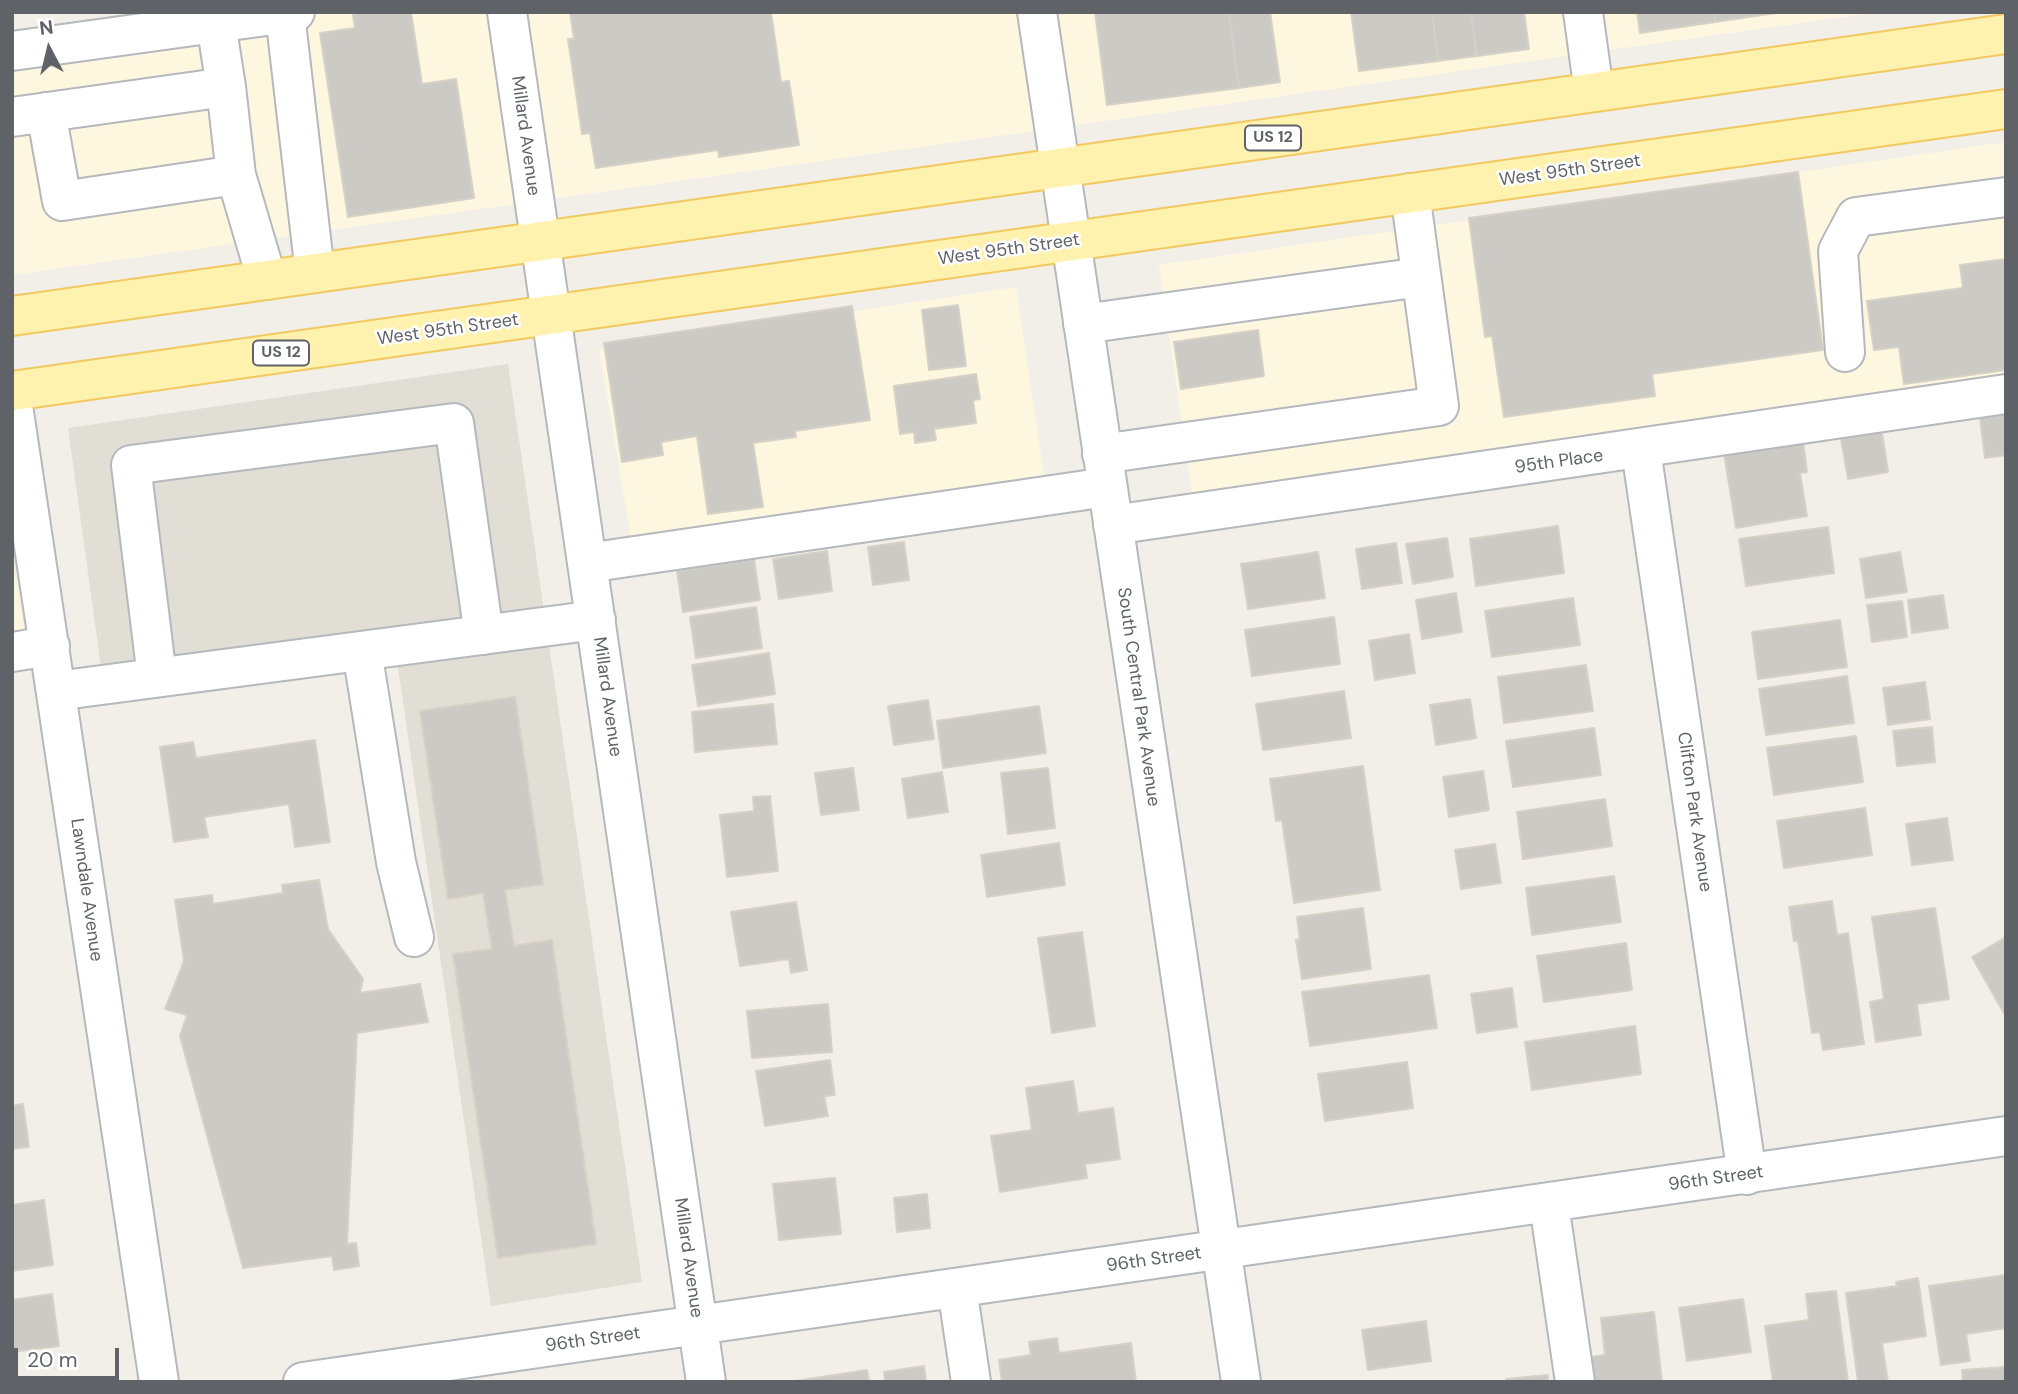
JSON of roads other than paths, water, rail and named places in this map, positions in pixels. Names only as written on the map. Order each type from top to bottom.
[{"type":"main road","name":"US 12","points":[[12,316],[2006,34]]},
{"type":"main road","name":"West 95th Street","points":[[12,391],[2006,109]]},
{"type":"street","name":"Millard Avenue","points":[[507,12],[706,1382]]},
{"type":"street","name":"South Central Park Avenue","points":[[1037,12],[1241,1382]]},
{"type":"street","points":[[1583,12],[1594,92]]},
{"type":"street","points":[[12,51],[290,13],[315,273]]},
{"type":"street","points":[[216,23],[236,175],[267,280]]},
{"type":"street","points":[[226,87],[29,115],[62,201],[236,175]]},
{"type":"street","points":[[587,563],[1439,407],[1409,193]]},
{"type":"street","points":[[1846,352],[1838,251],[1856,217],[2006,197]]},
{"type":"street","points":[[1083,324],[1421,276]]},
{"type":"street","name":"95th Place","points":[[1113,525],[1641,450],[2006,394]]},
{"type":"street","name":"Lawndale Avenue","points":[[12,399],[159,1382]]},
{"type":"street","points":[[157,677],[131,466],[454,423],[484,635]]},
{"type":"street","name":"Clifton Park Avenue","points":[[1641,450],[1747,1175]]},
{"type":"street","points":[[56,691],[596,621]]},
{"type":"street","points":[[12,652],[50,646]]},
{"type":"street","points":[[362,651],[396,862],[414,937]]},
{"type":"street","name":"96th Street","points":[[303,1382],[439,1372],[698,1325],[2006,1136]]},
{"type":"street","points":[[1549,1204],[1575,1382]]},
{"type":"street","points":[[957,1288],[971,1382]]}]
